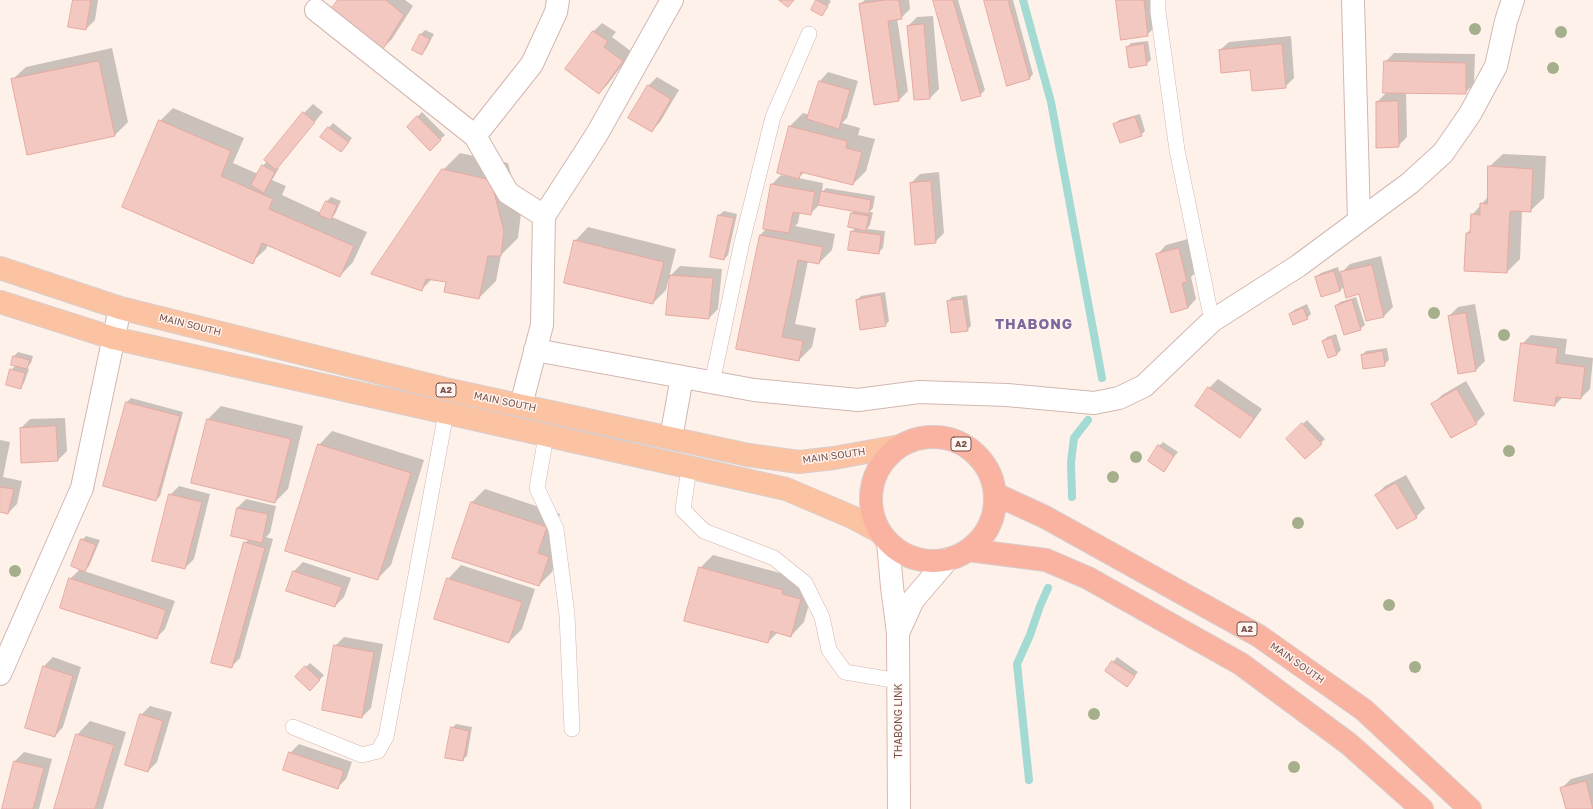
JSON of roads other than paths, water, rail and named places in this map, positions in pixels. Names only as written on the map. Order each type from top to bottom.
[{"type":"highway","name":"MAIN SOUTH","points":[[935,437],[953,440],[969,448],[982,460],[991,476],[995,494],[994,510],[989,526],[980,539],[968,550],[948,559],[932,561],[915,559],[901,552],[884,537],[872,514],[870,494],[874,475],[885,458],[900,446],[917,438],[935,437]]},
{"type":"highway","name":"MAIN SOUTH","points":[[995,494],[1045,517],[1260,636],[1364,710],[1470,809]]},
{"type":"highway","points":[[968,550],[1046,560],[1088,578],[1240,664],[1349,744],[1422,809]]},
{"type":"main road","name":"MAIN SOUTH","points":[[0,268],[120,308],[445,389],[748,455],[799,462],[834,458],[900,446]]},
{"type":"main road","name":"MAIN SOUTH","points":[[0,302],[113,338],[786,489],[852,517],[884,537]]},
{"type":"street","points":[[475,136],[532,64],[556,12],[558,0]]},
{"type":"street","points":[[520,405],[542,325],[544,216],[597,134],[672,0]]},
{"type":"street","points":[[1353,0],[1359,220]]},
{"type":"street","points":[[535,350],[754,390],[858,400],[919,392],[1007,395],[1094,403],[1119,398],[1144,386],[1212,321],[1298,266],[1410,183],[1443,152],[1470,114],[1496,66],[1506,20],[1513,0]]},
{"type":"street","points":[[316,10],[475,136],[508,193],[544,216]]},
{"type":"street","points":[[0,674],[82,488],[120,308]]},
{"type":"street","points":[[671,438],[682,377]]},
{"type":"street","name":"THABONG LINK","points":[[884,537],[898,633],[899,809]]},
{"type":"street","points":[[898,633],[914,600],[948,559]]},
{"type":"lane","points":[[1158,0],[1158,12],[1177,150],[1212,321]]},
{"type":"lane","points":[[712,383],[742,242],[773,117],[809,34]]},
{"type":"lane","points":[[293,727],[362,755],[378,751],[386,737],[446,413]]},
{"type":"lane","points":[[546,436],[537,488],[556,530],[567,615],[572,729]]},
{"type":"lane","points":[[689,467],[683,510],[704,531],[774,558],[805,583],[822,617],[829,650],[845,672],[899,680]]},
{"type":"waterway","points":[[1023,0],[1051,102],[1102,378]]},
{"type":"waterway","points":[[1072,497],[1071,462],[1074,438],[1088,420]]},
{"type":"waterway","points":[[1029,780],[1017,664],[1048,588]]},
{"type":"district","name":"THABONG","points":[[1034,325]]}]
